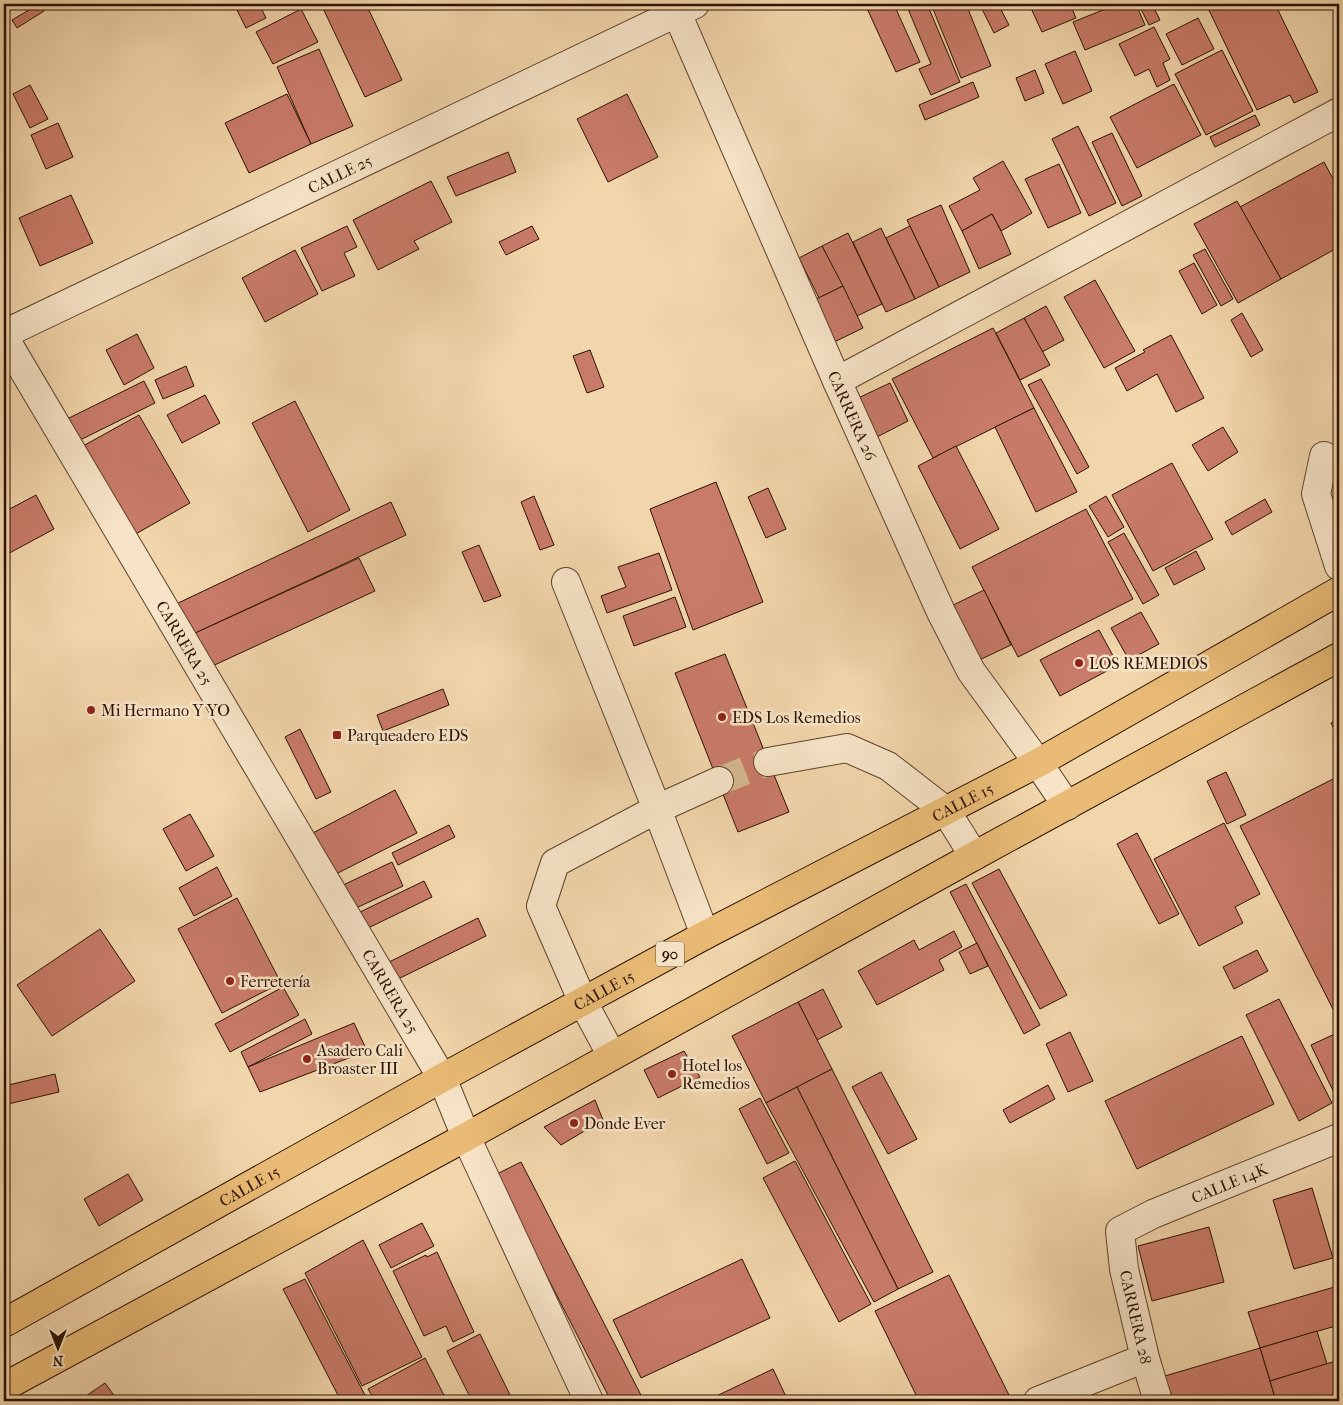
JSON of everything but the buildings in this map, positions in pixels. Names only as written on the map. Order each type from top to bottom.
[{"type":"highway","name":"CALLE 15","points":[[4,1323],[442,1078],[706,935],[1038,763],[1339,591]]},
{"type":"highway","points":[[4,1387],[466,1137],[1339,657]]},
{"type":"street","name":"CALLE 25","points":[[4,336],[682,6]]},
{"type":"street","name":"CARRERA 26","points":[[682,6],[837,381],[941,612],[971,671],[1067,806]]},
{"type":"street","points":[[837,381],[1339,112]]},
{"type":"street","name":"CARRERA 25","points":[[4,336],[442,1078],[466,1137],[589,1401]]},
{"type":"street","points":[[1324,456],[1316,494],[1339,566]]},
{"type":"street","points":[[566,582],[706,935]]},
{"type":"street","points":[[768,762],[847,748],[888,766],[946,811],[974,856]]},
{"type":"street","points":[[612,1056],[583,1002],[541,906],[555,863],[657,809],[719,781]]},
{"type":"street","name":"CALLE 14K","points":[[1120,1231],[1153,1214],[1339,1138]]},
{"type":"street","name":"CARRERA 28","points":[[1120,1231],[1124,1269],[1145,1358],[1158,1401]]},
{"type":"street","points":[[1038,1401],[1145,1358]]},
{"type":"tunnel","points":[[719,781],[768,762]]},
{"type":"place","name":"LOS REMEDIOS","points":[[1079,663]]},
{"type":"place","name":"Mi Hermano Y YO","points":[[91,710]]},
{"type":"place","name":"EDS Los Remedios","points":[[722,717]]},
{"type":"place","name":"Parqueadero EDS","points":[[337,735]]},
{"type":"place","name":"Ferretería","points":[[230,981]]},
{"type":"place","name":"Asadero Cali Broaster III","points":[[307,1059]]},
{"type":"place","name":"Hotel los Remedios","points":[[672,1074]]},
{"type":"place","name":"Donde Ever","points":[[574,1123]]}]
